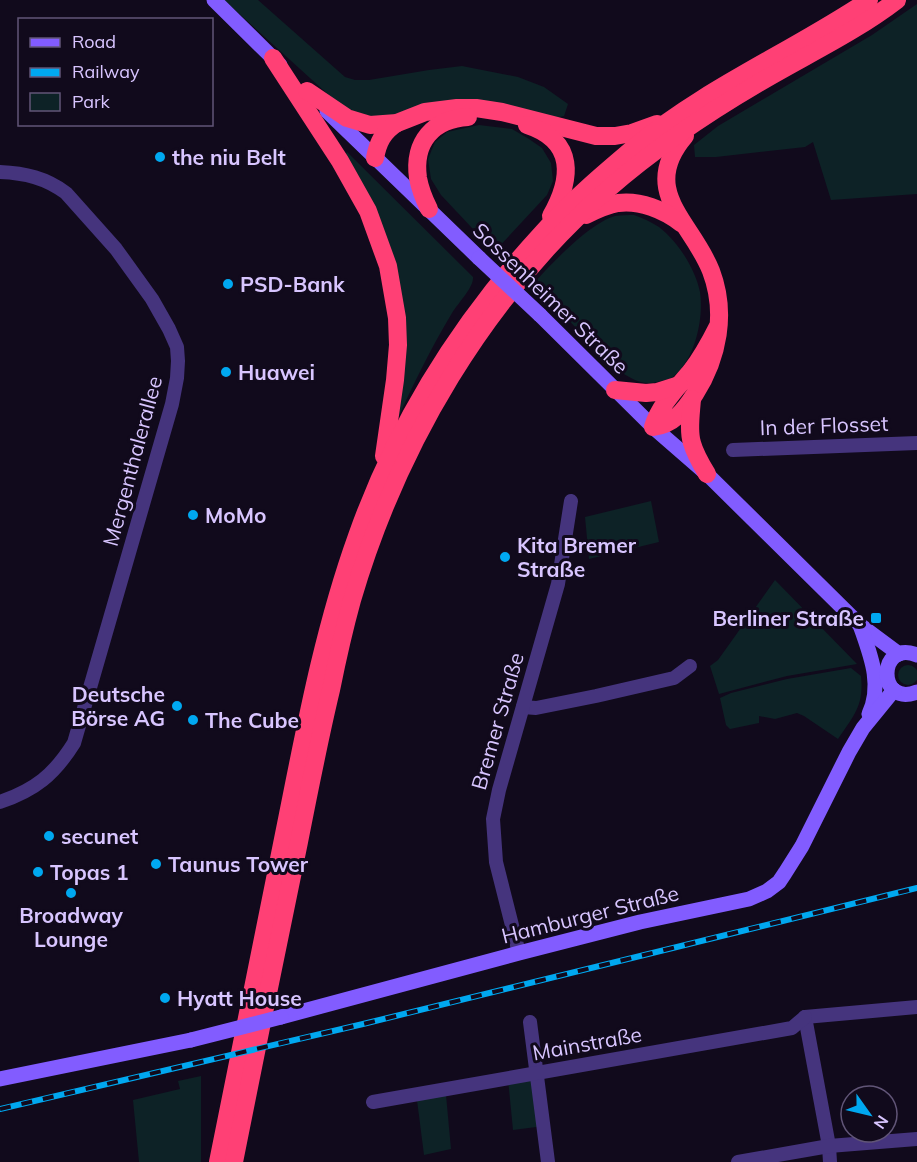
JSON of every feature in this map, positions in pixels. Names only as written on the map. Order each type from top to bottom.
[{"type":"highway","points":[[218,1162],[312,698],[337,597],[380,477],[403,430],[447,354],[488,295],[543,231],[602,175],[670,119],[718,88],[869,0]]},
{"type":"highway","points":[[234,1162],[316,757],[349,612],[370,544],[416,436],[459,363],[500,305],[533,264],[605,192],[647,157],[703,117],[860,26],[897,0]]},
{"type":"highway","points":[[273,58],[346,171],[368,211],[387,266],[397,318],[398,345],[396,380],[380,477]]},
{"type":"highway","points":[[307,92],[347,118],[382,125],[397,123]]},
{"type":"highway","points":[[375,158],[380,140],[388,129],[425,112],[476,108],[513,115],[584,134],[606,137],[632,132],[670,119]]},
{"type":"highway","points":[[429,209],[418,179],[417,167],[422,144],[435,127],[445,121],[457,117],[489,117],[522,124],[545,134],[554,141],[565,158],[567,180],[559,203],[543,231]]},
{"type":"highway","points":[[653,427],[669,423],[692,399],[712,359],[717,339],[718,296],[711,271],[699,247],[672,205],[666,178],[669,157],[703,117]]},
{"type":"highway","points":[[572,223],[604,207],[628,203],[640,204],[669,214],[684,226]]},
{"type":"highway","points":[[653,427],[660,412],[704,352],[718,326]]},
{"type":"highway","points":[[615,390],[646,393],[679,385]]},
{"type":"highway","points":[[692,399],[690,431],[692,442],[706,474]]},
{"type":"street","name":"Sossenheimer Straße","points":[[214,0],[653,427],[706,474],[894,659]]},
{"type":"street","name":"Mergenthalerallee","points":[[0,172],[44,179],[66,193],[116,249],[152,299],[170,328],[177,347],[178,361],[172,404],[74,743],[56,769],[43,780],[26,792],[0,802]]},
{"type":"street","name":"In der Flosset","points":[[733,450],[917,443]]},
{"type":"street","name":"Bremer Straße","points":[[519,953],[496,862],[493,819],[499,790],[558,584],[571,501]]},
{"type":"street","points":[[860,625],[873,664],[876,687],[873,707],[863,728]]},
{"type":"street","points":[[917,655],[909,652],[894,659],[886,671],[886,678],[894,690],[905,695],[917,692]]},
{"type":"street","points":[[523,707],[536,708],[674,678],[690,666]]},
{"type":"street","name":"Hamburger Straße","points":[[0,1079],[191,1040],[640,922],[748,899],[767,891],[779,882],[801,846],[863,728],[894,690]]},
{"type":"street","points":[[830,1162],[805,1017],[917,1007]]},
{"type":"street","name":"Mainstraße","points":[[373,1102],[792,1028],[805,1017]]},
{"type":"street","points":[[530,1022],[548,1162]]},
{"type":"street","points":[[738,1162],[829,1146],[917,1139]]},
{"type":"green space","points":[[224,0],[258,0],[345,77],[369,80],[462,66],[518,77],[544,87],[568,104],[564,116],[559,117],[403,112],[374,117],[343,108]]},
{"type":"green space","points":[[917,4],[917,194],[831,200],[813,142],[805,147],[716,157],[695,157],[694,145],[718,126],[872,35]]},
{"type":"green space","points":[[479,125],[512,129],[542,148],[551,163],[553,181],[547,195],[496,250],[441,195],[431,179],[428,159],[435,142],[447,132]]},
{"type":"green space","points":[[347,152],[473,277],[468,290],[452,313],[430,353],[396,422],[405,318],[344,157]]},
{"type":"green space","points":[[634,215],[659,227],[673,240],[690,265],[700,292],[701,314],[693,349],[681,369],[672,377],[654,383],[638,381],[616,368],[534,283],[572,245],[594,227],[615,216]]},
{"type":"green space","points":[[651,501],[659,542],[589,559],[585,517]]},
{"type":"green space","points":[[775,580],[857,664],[787,676],[719,694],[710,666],[718,660]]},
{"type":"green space","points":[[908,665],[915,668],[918,675],[915,682],[908,685],[901,682],[898,675],[901,668]]},
{"type":"green space","points":[[851,668],[861,676],[861,695],[857,710],[838,739],[797,713],[775,719],[759,716],[759,723],[730,729],[726,725],[720,698],[731,693],[787,679]]},
{"type":"green space","points":[[537,1074],[544,1126],[513,1130],[508,1079]]},
{"type":"green space","points":[[201,1076],[201,1162],[139,1162],[133,1100],[180,1089],[178,1081]]},
{"type":"green space","points":[[446,1095],[451,1149],[424,1155],[417,1100]]},
{"type":"railway","points":[[0,1109],[363,1024],[917,888]]},
{"type":"place","name":"the niu Belt","points":[[160,157]]},
{"type":"place","name":"PSD-Bank","points":[[228,284]]},
{"type":"place","name":"Huawei","points":[[226,372]]},
{"type":"place","name":"MoMo","points":[[193,515]]},
{"type":"place","name":"Kita Bremer Straße","points":[[505,557]]},
{"type":"place","name":"Berliner Straße","points":[[876,618]]},
{"type":"place","name":"Deutsche Börse AG","points":[[177,706]]},
{"type":"place","name":"The Cube","points":[[193,720]]},
{"type":"place","name":"secunet","points":[[49,836]]},
{"type":"place","name":"Taunus Tower","points":[[156,864]]},
{"type":"place","name":"Topas 1","points":[[38,872]]},
{"type":"place","name":"Broadway Lounge","points":[[71,893]]},
{"type":"place","name":"Hyatt House","points":[[165,998]]}]
